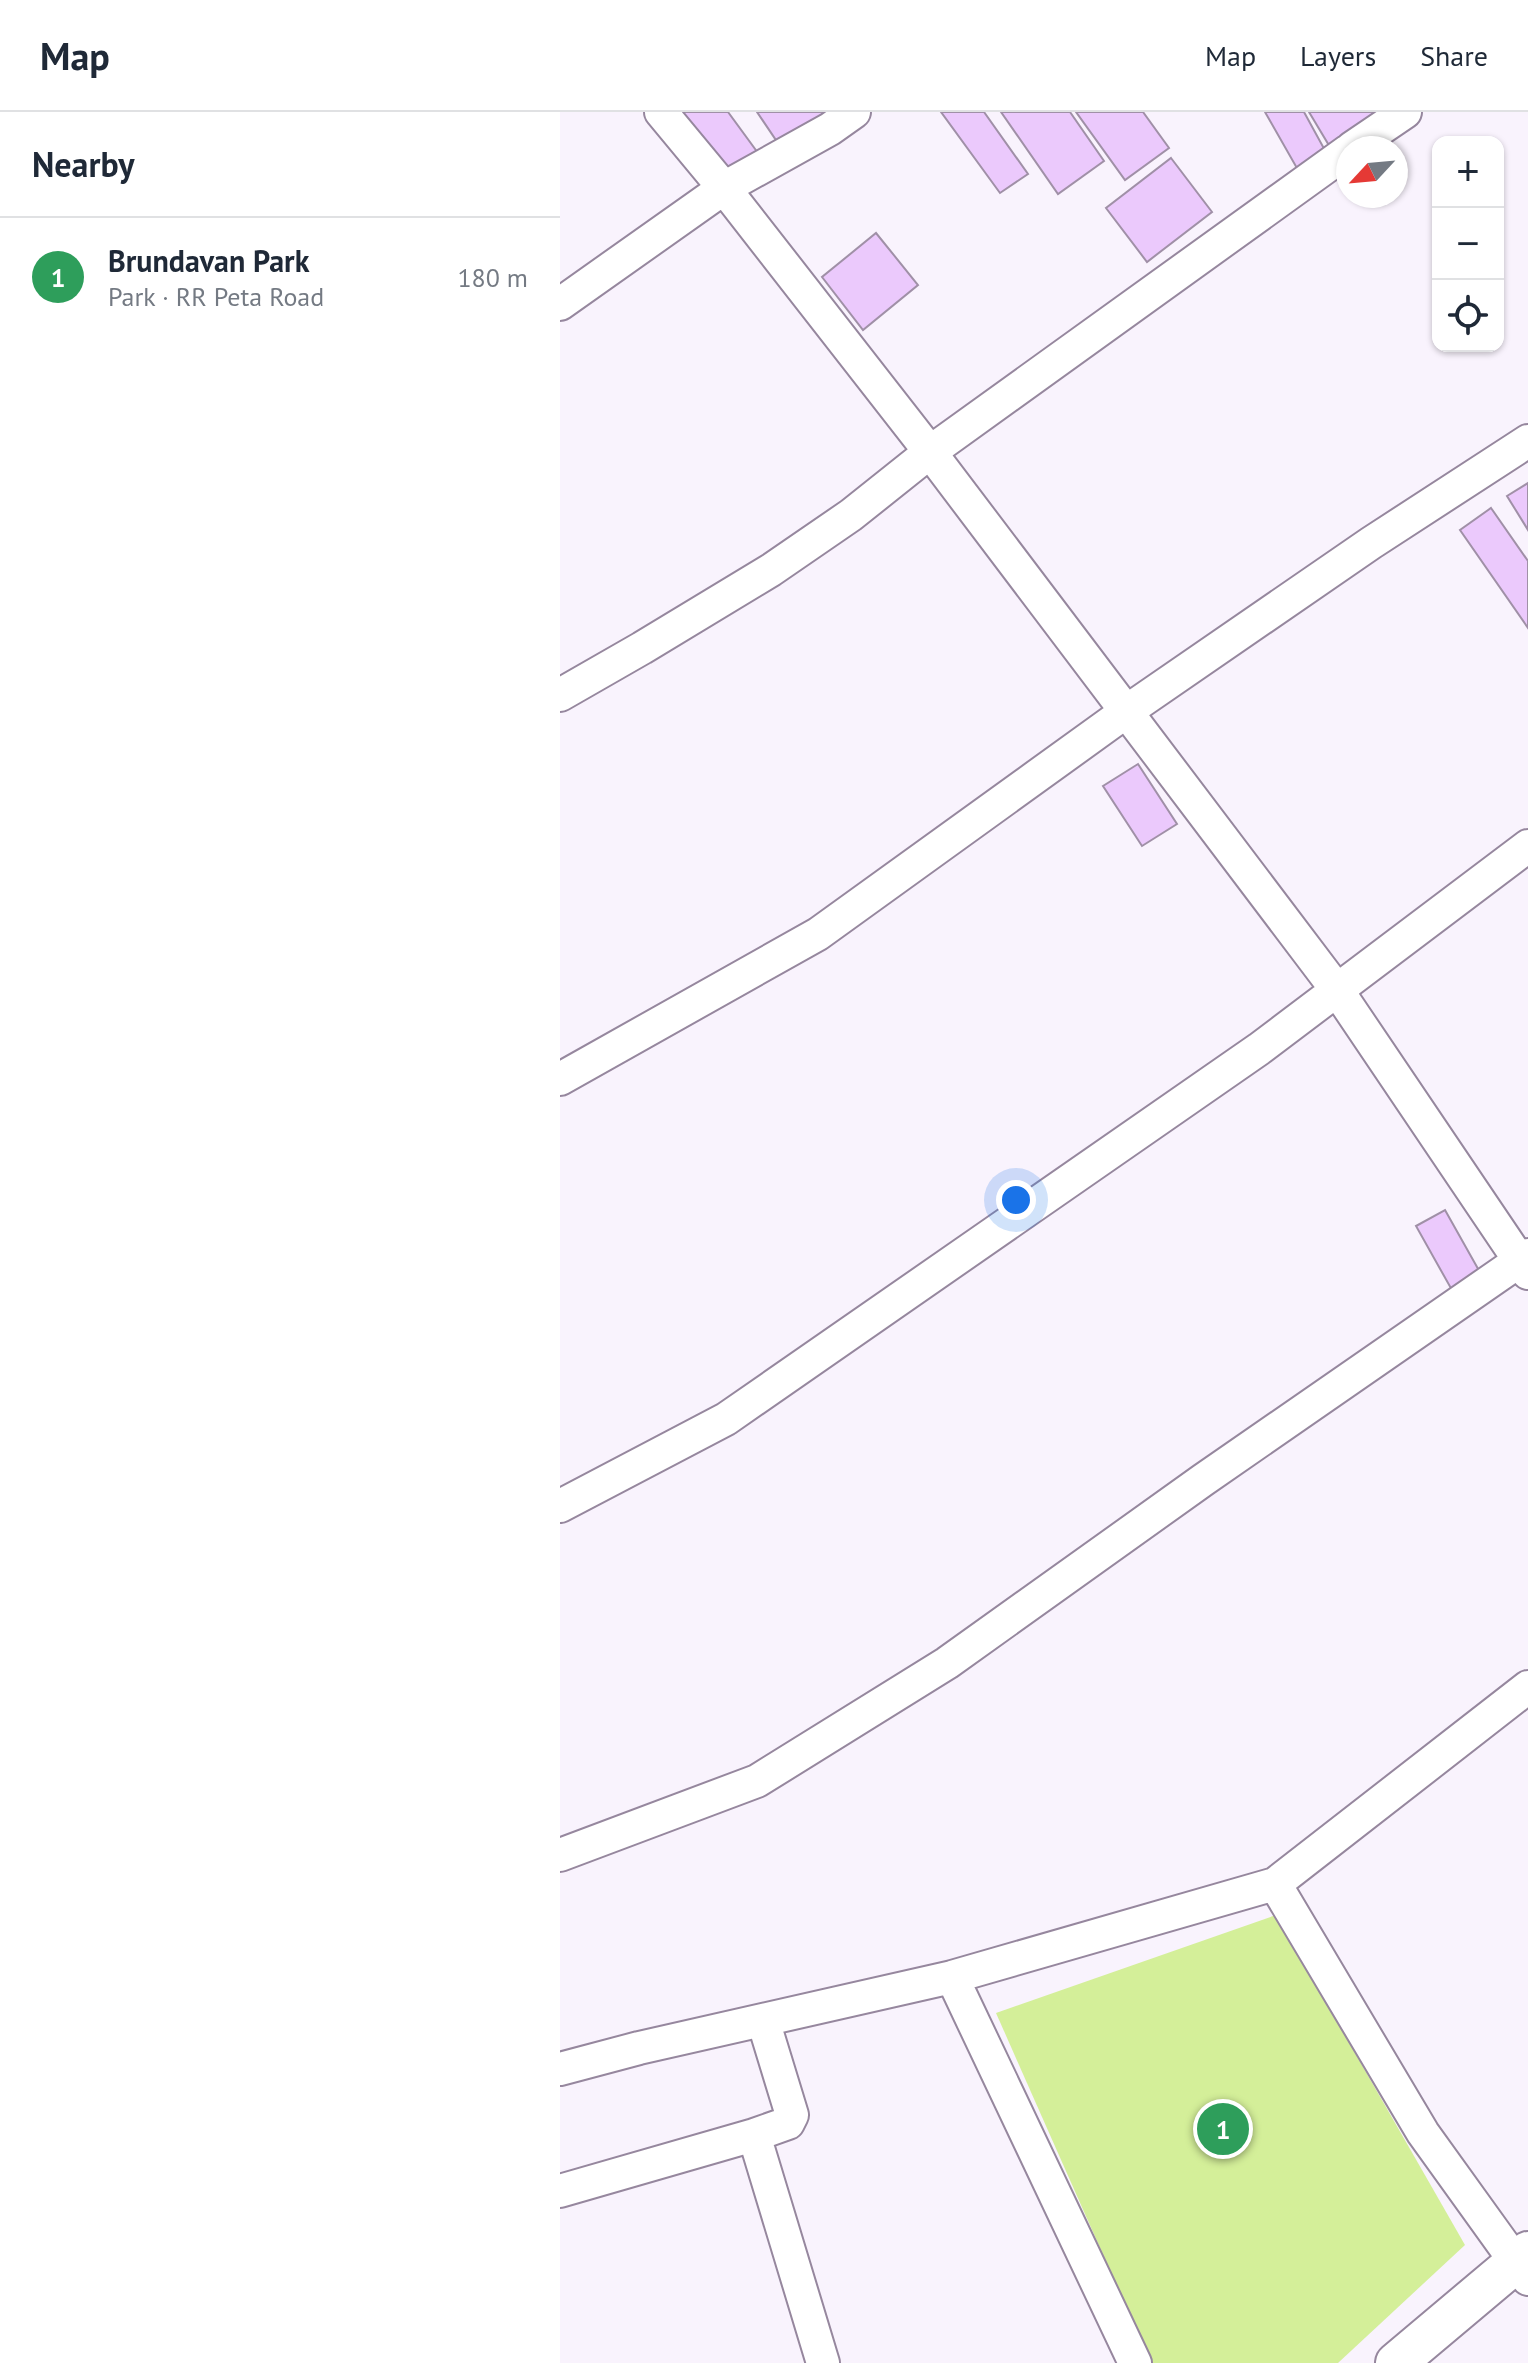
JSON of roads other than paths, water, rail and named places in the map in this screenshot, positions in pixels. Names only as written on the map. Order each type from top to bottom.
[{"type":"street","points":[[560,1855],[757,1781],[947,1663],[1203,1480],[1525,1263],[1337,990],[930,452],[661,112]]},
{"type":"street","points":[[560,304],[724,188],[830,129],[854,112]]},
{"type":"street","points":[[1369,136],[1405,112]]},
{"type":"street","points":[[560,695],[771,570],[851,515],[930,452],[1336,159]]},
{"type":"street","points":[[560,1079],[818,934],[1127,711],[1371,543],[1528,441]]},
{"type":"street","points":[[560,1506],[726,1419],[1221,1076],[1528,846]]},
{"type":"street","points":[[560,2069],[952,1977],[1275,1884],[1528,1687]]},
{"type":"street","points":[[1275,1884],[1423,2133],[1524,2264],[1396,2363]]},
{"type":"street","points":[[952,1977],[1135,2363]]},
{"type":"street","points":[[560,2191],[788,2123],[792,2115],[763,2020]]},
{"type":"street","points":[[754,2135],[823,2363]]},
{"type":"place","name":"Brundavan Park","points":[[1223,2129]]}]
